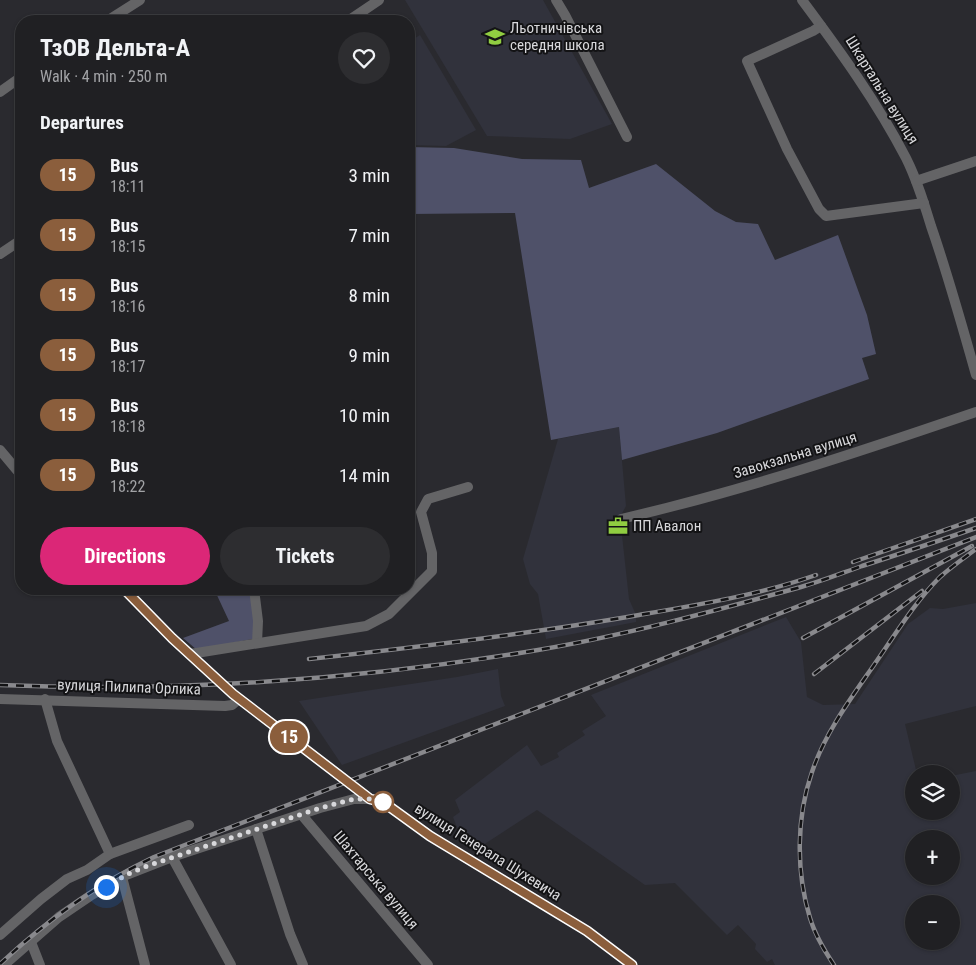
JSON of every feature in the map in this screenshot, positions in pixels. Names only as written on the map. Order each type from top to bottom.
[{"type":"street","points":[[116,15],[140,0]]},
{"type":"street","points":[[357,15],[379,0]]},
{"type":"street","points":[[556,0],[627,137]]},
{"type":"street","name":"Шкартальна вулиця","points":[[802,0],[866,89],[907,159],[924,203],[972,346],[976,375]]},
{"type":"street","points":[[822,26],[747,61],[787,150],[819,209],[826,216],[924,203]]},
{"type":"street","points":[[0,92],[15,81]]},
{"type":"street","points":[[916,181],[976,161]]},
{"type":"street","points":[[0,254],[15,244]]},
{"type":"street","name":"Завокзальна вулиця","points":[[621,519],[698,500],[860,452],[976,412]]},
{"type":"street","points":[[0,450],[15,468]]},
{"type":"street","points":[[415,587],[432,570],[432,553],[421,512],[428,499],[468,487]]},
{"type":"street","name":"вулиця Генерала Шухевича","points":[[130,595],[172,638],[236,696],[370,799],[383,802],[430,836],[587,931],[632,965]]},
{"type":"street","points":[[255,595],[258,621],[257,643]]},
{"type":"street","points":[[190,653],[366,626],[389,614],[408,595]]},
{"type":"street","name":"вулиця Пилипа Орлика","points":[[0,699],[225,706],[232,705],[236,696]]},
{"type":"street","name":"вулиця Пилипа Орлика","points":[[45,699],[56,741],[110,854]]},
{"type":"street","points":[[4,965],[67,912],[122,877],[172,857],[301,814],[354,799],[370,799]]},
{"type":"street","name":"Шахтарська вулиця","points":[[301,814],[428,965]]},
{"type":"street","points":[[0,935],[40,899],[110,854],[189,825]]},
{"type":"street","points":[[256,829],[290,934],[303,965]]},
{"type":"street","points":[[172,857],[231,965]]},
{"type":"street","points":[[122,877],[146,965]]},
{"type":"street","points":[[31,942],[40,965]]},
{"type":"shaded area","name":"Льотничівська середня школа","points":[[405,0],[543,0],[612,124],[570,139],[487,136]]},
{"type":"shaded area","points":[[420,35],[476,130],[446,146],[415,145],[415,38]]},
{"type":"shaded area","points":[[415,147],[454,148],[522,159],[581,160],[589,188],[656,164],[715,211],[736,222],[758,224],[775,260],[838,235],[867,315],[876,354],[862,358],[869,379],[717,433],[622,460],[619,427],[551,440],[515,213],[415,214]]},
{"type":"shaded area","points":[[619,427],[626,506],[620,517],[629,599],[636,615],[636,622],[546,639],[538,594],[530,584],[523,559],[558,439]]},
{"type":"shaded area","points":[[217,595],[254,595],[257,638],[197,650],[183,638],[229,621]]},
{"type":"shaded area","points":[[976,603],[976,706],[905,724],[915,765],[905,765],[905,820],[960,820],[960,774],[976,771],[976,965],[775,965],[772,959],[767,962],[755,949],[756,944],[738,925],[727,935],[675,883],[645,885],[537,810],[477,849],[469,833],[462,836],[456,825],[453,817],[460,812],[455,800],[527,745],[541,766],[559,757],[557,753],[585,735],[582,731],[606,716],[591,695],[786,617],[801,642],[807,697],[823,705],[855,704],[908,624],[930,608],[943,609]]},
{"type":"shaded area","points":[[498,669],[501,696],[505,706],[342,765],[299,701],[457,677]]},
{"type":"railway","points":[[853,562],[976,519]]},
{"type":"railway","points":[[0,685],[135,687],[270,681],[404,669],[538,650],[637,630],[801,587],[976,528]]},
{"type":"railway","points":[[0,964],[35,933],[73,904],[112,879],[154,857],[976,537]]},
{"type":"railway","points":[[803,638],[972,546]]},
{"type":"railway","points":[[834,965],[812,924],[802,882],[800,864],[801,826],[803,808],[812,772],[824,743],[839,716],[913,608],[940,577],[976,549]]},
{"type":"railway","points":[[309,659],[474,640],[598,622],[728,599],[816,575]]},
{"type":"railway","points":[[814,674],[922,591]]},
{"type":"bus line","name":"15","points":[[130,595],[172,638],[233,694],[370,799],[383,802],[430,836],[587,931],[632,965]]},
{"type":"place","name":"Льотничівська середня школа","points":[[495,37]]},
{"type":"place","name":"ПП Авалон","points":[[618,526]]},
{"type":"route","points":[[106,887],[126,875],[147,866],[320,808],[354,799],[370,799],[383,802]]}]
